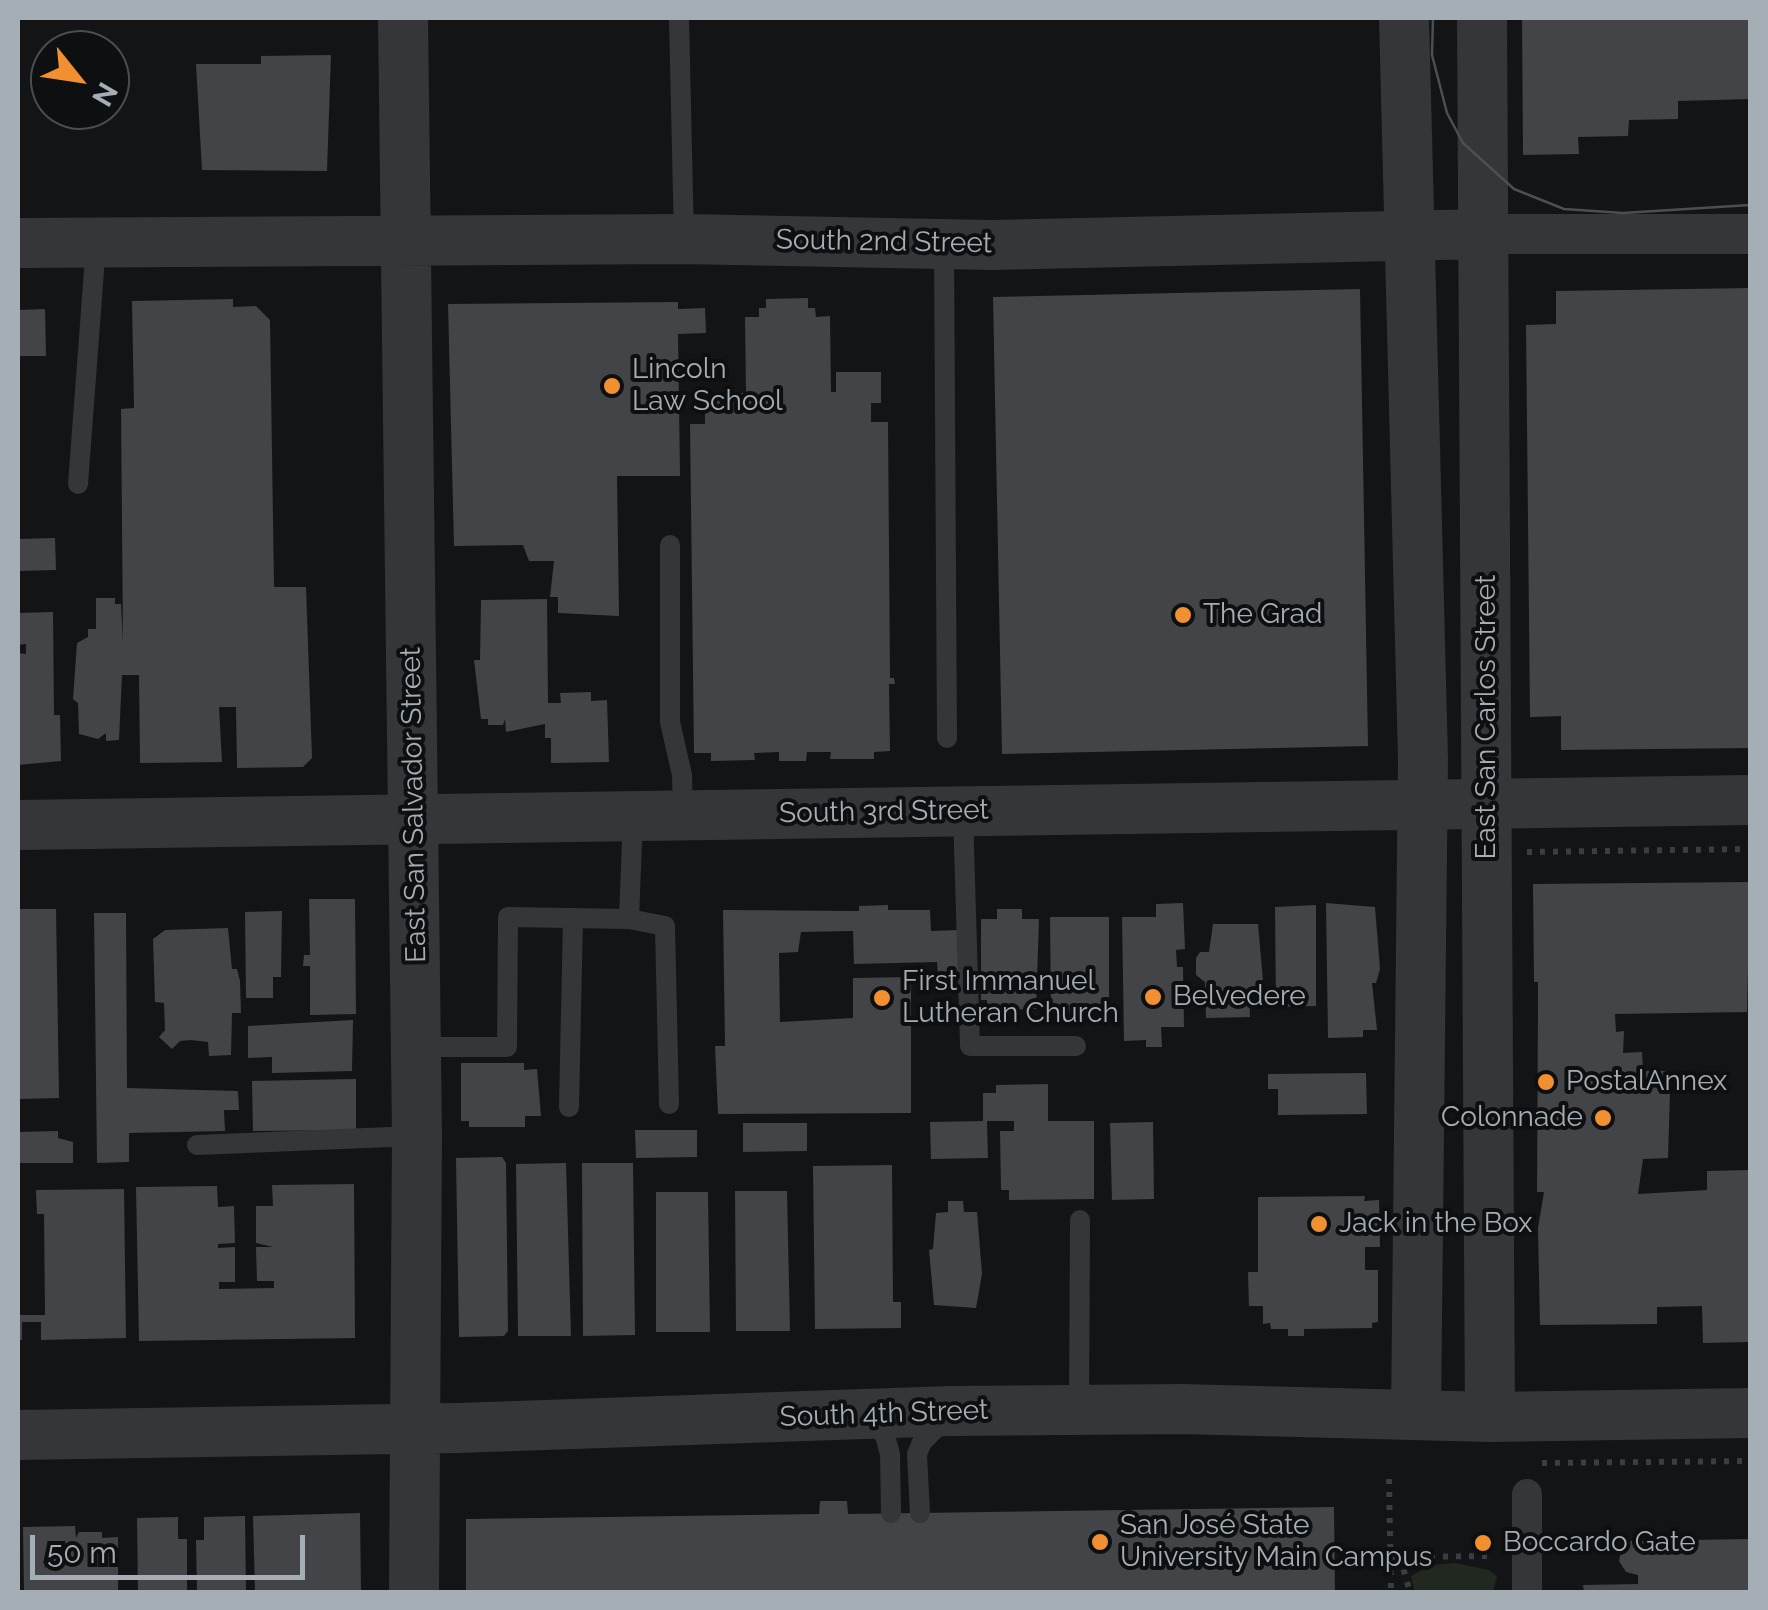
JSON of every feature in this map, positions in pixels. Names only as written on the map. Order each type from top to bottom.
[{"type":"street","name":"East San Salvador Street","points":[[402,18],[417,1136],[412,1429],[414,1592]]},
{"type":"street","points":[[1404,18],[1422,806],[1416,1412]]},
{"type":"street","name":"East San Carlos Street","points":[[1482,18],[1490,1417]]},
{"type":"street","name":"South 2nd Street","points":[[18,242],[684,239],[944,244],[1483,234],[1750,234]]},
{"type":"street","name":"South 3rd Street","points":[[18,824],[1486,807],[1744,792]]},
{"type":"street","name":"South 4th Street","points":[[18,1435],[412,1429],[950,1410],[1416,1412],[1490,1417],[1750,1413]]},
{"type":"street","points":[[1527,1494],[1527,1592]]},
{"type":"lane","points":[[679,18],[684,239]]},
{"type":"lane","points":[[78,484],[96,242]]},
{"type":"lane","points":[[944,244],[947,738]]},
{"type":"lane","points":[[670,545],[670,722],[682,775],[683,814]]},
{"type":"lane","points":[[963,811],[970,1046],[1076,1046]]},
{"type":"lane","points":[[629,919],[633,814]]},
{"type":"lane","points":[[416,1047],[507,1047],[508,917],[629,919],[665,926],[669,1104]]},
{"type":"lane","points":[[569,1107],[573,918]]},
{"type":"lane","points":[[197,1145],[417,1136]]},
{"type":"lane","points":[[1079,1410],[1080,1220]]},
{"type":"lane","points":[[920,1512],[917,1454],[950,1410]]},
{"type":"lane","points":[[865,1412],[885,1436],[890,1454],[891,1513]]},
{"type":"path","points":[[1532,852],[1750,848]]},
{"type":"path","points":[[1534,1464],[1750,1461]]},
{"type":"path","points":[[1388,1478],[1396,1557],[1391,1592]]},
{"type":"path","points":[[1396,1557],[1506,1556]]},
{"type":"path","points":[[1396,1557],[1410,1592]]},
{"type":"shaded area","points":[[1456,1563],[1489,1570],[1497,1576],[1493,1592],[1415,1592],[1411,1576],[1431,1565]]},
{"type":"building","points":[[1522,18],[1750,18],[1750,99],[1678,101],[1678,119],[1629,120],[1628,136],[1578,137],[1579,154],[1523,155]]},
{"type":"building","points":[[331,55],[327,171],[202,170],[196,64],[261,64],[261,56]]},
{"type":"building","points":[[1750,288],[1750,748],[1561,750],[1561,716],[1530,717],[1526,325],[1556,324],[1556,291]]},
{"type":"building","name":"The Grad","points":[[1360,289],[1368,746],[1002,754],[993,297]]},
{"type":"building","points":[[808,298],[808,308],[815,308],[816,317],[830,316],[831,392],[836,392],[836,372],[881,372],[881,403],[871,403],[871,422],[888,422],[890,678],[894,678],[895,684],[889,684],[890,751],[874,752],[874,759],[830,759],[831,752],[807,752],[806,761],[779,761],[779,752],[754,753],[755,760],[711,761],[711,753],[694,753],[690,424],[705,424],[705,393],[746,393],[745,317],[759,317],[759,308],[766,308],[766,299]]},
{"type":"building","points":[[233,299],[233,307],[256,306],[270,320],[274,587],[306,587],[312,758],[303,767],[237,768],[236,707],[219,707],[222,762],[140,763],[139,675],[122,675],[119,740],[106,741],[106,733],[98,739],[79,734],[78,703],[73,699],[77,643],[88,637],[88,629],[96,629],[96,598],[115,598],[115,604],[121,604],[123,642],[121,409],[134,408],[132,301]]},
{"type":"building","points":[[678,302],[678,309],[705,308],[706,333],[678,334],[680,476],[617,476],[619,616],[558,613],[558,597],[550,597],[554,561],[529,561],[523,545],[454,546],[448,304]]},
{"type":"building","points":[[45,309],[46,356],[18,356],[18,310]]},
{"type":"building","points":[[55,538],[56,570],[18,571],[18,539]]},
{"type":"building","points":[[547,599],[548,703],[561,703],[560,693],[591,692],[591,701],[607,700],[609,762],[551,763],[551,738],[545,738],[545,724],[506,732],[505,719],[503,725],[488,725],[488,719],[481,719],[474,660],[480,660],[481,600]]},
{"type":"building","points":[[53,612],[54,715],[60,715],[61,761],[18,765],[18,653],[26,654],[26,644],[18,645],[18,613]]},
{"type":"building","name":"Colonnade","points":[[1750,882],[1747,1012],[1615,1014],[1616,1032],[1624,1031],[1623,1053],[1642,1052],[1643,1071],[1666,1071],[1670,1093],[1668,1158],[1643,1159],[1638,1194],[1707,1190],[1707,1171],[1750,1170],[1750,1342],[1703,1343],[1702,1306],[1657,1307],[1657,1324],[1540,1325],[1538,1228],[1544,1192],[1537,1192],[1538,982],[1534,982],[1533,884]]},
{"type":"building","points":[[309,899],[355,899],[356,1014],[310,1015],[310,966],[303,966],[304,955],[310,955]]},
{"type":"building","name":"Belvedere","points":[[1183,903],[1185,949],[1176,950],[1177,967],[1183,967],[1184,1027],[1161,1027],[1162,1047],[1146,1047],[1146,1040],[1124,1041],[1122,917],[1156,917],[1156,904]]},
{"type":"building","points":[[1326,903],[1375,907],[1380,969],[1376,983],[1372,983],[1377,1030],[1363,1030],[1363,1037],[1328,1038]]},
{"type":"building","name":"First Immanuel Lutheran Church","points":[[888,905],[888,910],[930,910],[931,931],[960,930],[961,976],[938,976],[937,962],[854,964],[853,931],[801,932],[798,952],[779,953],[780,1022],[853,1018],[853,978],[911,977],[911,1113],[718,1114],[715,1046],[725,1046],[723,910],[859,911],[859,906]]},
{"type":"building","points":[[1316,905],[1316,1006],[1276,1007],[1275,907]]},
{"type":"building","points":[[18,909],[56,909],[59,1098],[18,1099]]},
{"type":"building","points":[[997,909],[1022,909],[1022,919],[1039,919],[1036,1009],[987,1010],[987,1000],[981,1000],[981,919],[997,919]]},
{"type":"building","points":[[282,911],[281,977],[273,977],[273,998],[246,998],[245,912]]},
{"type":"building","points":[[94,913],[126,913],[127,1088],[238,1091],[239,1110],[224,1110],[225,1131],[129,1133],[129,1162],[97,1163]]},
{"type":"building","points":[[1050,917],[1109,917],[1109,1012],[1051,1013]]},
{"type":"building","points":[[1213,924],[1258,924],[1263,981],[1258,981],[1258,990],[1249,991],[1250,1017],[1206,1018],[1205,982],[1196,975],[1196,958],[1200,952],[1209,952]]},
{"type":"building","points":[[228,928],[232,969],[237,969],[240,981],[241,1013],[232,1013],[231,1055],[209,1056],[208,1042],[190,1040],[180,1041],[172,1049],[159,1037],[165,1030],[164,1003],[155,1002],[153,939],[165,930]]},
{"type":"building","points":[[353,1020],[352,1071],[272,1073],[272,1057],[248,1058],[248,1026]]},
{"type":"building","points":[[461,1063],[524,1063],[524,1070],[537,1069],[541,1116],[525,1116],[525,1127],[469,1127],[469,1121],[461,1121]]},
{"type":"building","points":[[1366,1073],[1367,1114],[1278,1115],[1278,1089],[1268,1089],[1268,1074]]},
{"type":"building","points":[[356,1079],[356,1130],[253,1131],[252,1081]]},
{"type":"building","points":[[1048,1084],[1048,1121],[1094,1121],[1094,1199],[1009,1200],[1009,1190],[1001,1190],[1000,1131],[1014,1131],[1014,1121],[987,1121],[988,1158],[931,1159],[930,1122],[983,1121],[983,1093],[996,1093],[996,1085]]},
{"type":"building","points":[[1153,1122],[1154,1199],[1112,1200],[1110,1123]]},
{"type":"building","points":[[743,1123],[807,1123],[807,1151],[743,1152]]},
{"type":"building","points":[[635,1130],[697,1130],[697,1157],[636,1158]]},
{"type":"building","points":[[58,1131],[58,1138],[73,1142],[73,1163],[18,1163],[18,1132]]},
{"type":"building","points":[[502,1157],[506,1163],[508,1331],[504,1336],[459,1337],[456,1158]]},
{"type":"building","points":[[566,1163],[571,1336],[518,1336],[516,1164]]},
{"type":"building","points":[[582,1163],[633,1163],[635,1335],[583,1336]]},
{"type":"building","points":[[892,1165],[893,1302],[901,1302],[901,1328],[815,1329],[813,1166]]},
{"type":"building","points":[[354,1184],[355,1338],[139,1341],[136,1187],[217,1186],[218,1207],[234,1206],[235,1243],[218,1244],[218,1248],[235,1247],[235,1282],[219,1282],[219,1289],[274,1288],[274,1281],[257,1281],[256,1247],[273,1247],[256,1243],[256,1206],[273,1206],[272,1185]]},
{"type":"building","points":[[124,1189],[126,1338],[41,1340],[41,1322],[22,1322],[22,1340],[18,1340],[18,1315],[45,1315],[44,1214],[37,1214],[36,1190]]},
{"type":"building","points":[[735,1191],[787,1191],[790,1331],[736,1331]]},
{"type":"building","points":[[656,1192],[708,1192],[710,1332],[656,1332]]},
{"type":"building","points":[[1365,1196],[1364,1201],[1379,1200],[1380,1247],[1365,1247],[1365,1270],[1378,1270],[1378,1322],[1372,1323],[1372,1328],[1304,1329],[1304,1336],[1288,1336],[1288,1329],[1271,1329],[1270,1323],[1263,1324],[1263,1306],[1249,1306],[1248,1272],[1258,1272],[1258,1197]]},
{"type":"building","points":[[948,1201],[963,1201],[964,1212],[977,1212],[982,1274],[976,1308],[934,1305],[929,1250],[933,1249],[936,1213],[948,1212]]},
{"type":"building","points":[[820,1501],[847,1501],[848,1514],[1334,1507],[1335,1592],[466,1592],[466,1519],[819,1514]]},
{"type":"building","points":[[360,1513],[361,1591],[255,1592],[253,1516]]},
{"type":"building","points":[[245,1516],[246,1592],[197,1592],[196,1540],[204,1540],[204,1517]]},
{"type":"building","points":[[178,1517],[178,1539],[187,1539],[187,1592],[138,1592],[137,1518]]},
{"type":"building","points":[[75,1526],[76,1538],[79,1532],[102,1532],[102,1538],[118,1537],[118,1591],[24,1592],[23,1527]]},
{"type":"building","points":[[1750,1539],[1750,1592],[1584,1592],[1583,1585],[1638,1584],[1638,1575],[1626,1572],[1619,1561],[1622,1547],[1630,1541]]},
{"type":"tram line","points":[[1433,18],[1432,55],[1447,113],[1463,143],[1514,189],[1564,209],[1623,213],[1750,205]]},
{"type":"place","name":"Lincoln Law School","points":[[612,386]]},
{"type":"place","name":"The Grad","points":[[1183,615]]},
{"type":"place","name":"Belvedere","points":[[1153,997]]},
{"type":"place","name":"First Immanuel Lutheran Church","points":[[882,998]]},
{"type":"place","name":"PostalAnnex","points":[[1546,1082]]},
{"type":"place","name":"Colonnade","points":[[1603,1118]]},
{"type":"place","name":"Jack in the Box","points":[[1319,1224]]},
{"type":"place","name":"San José State University Main Campus","points":[[1100,1542]]},
{"type":"place","name":"Boccardo Gate","points":[[1483,1543]]}]
